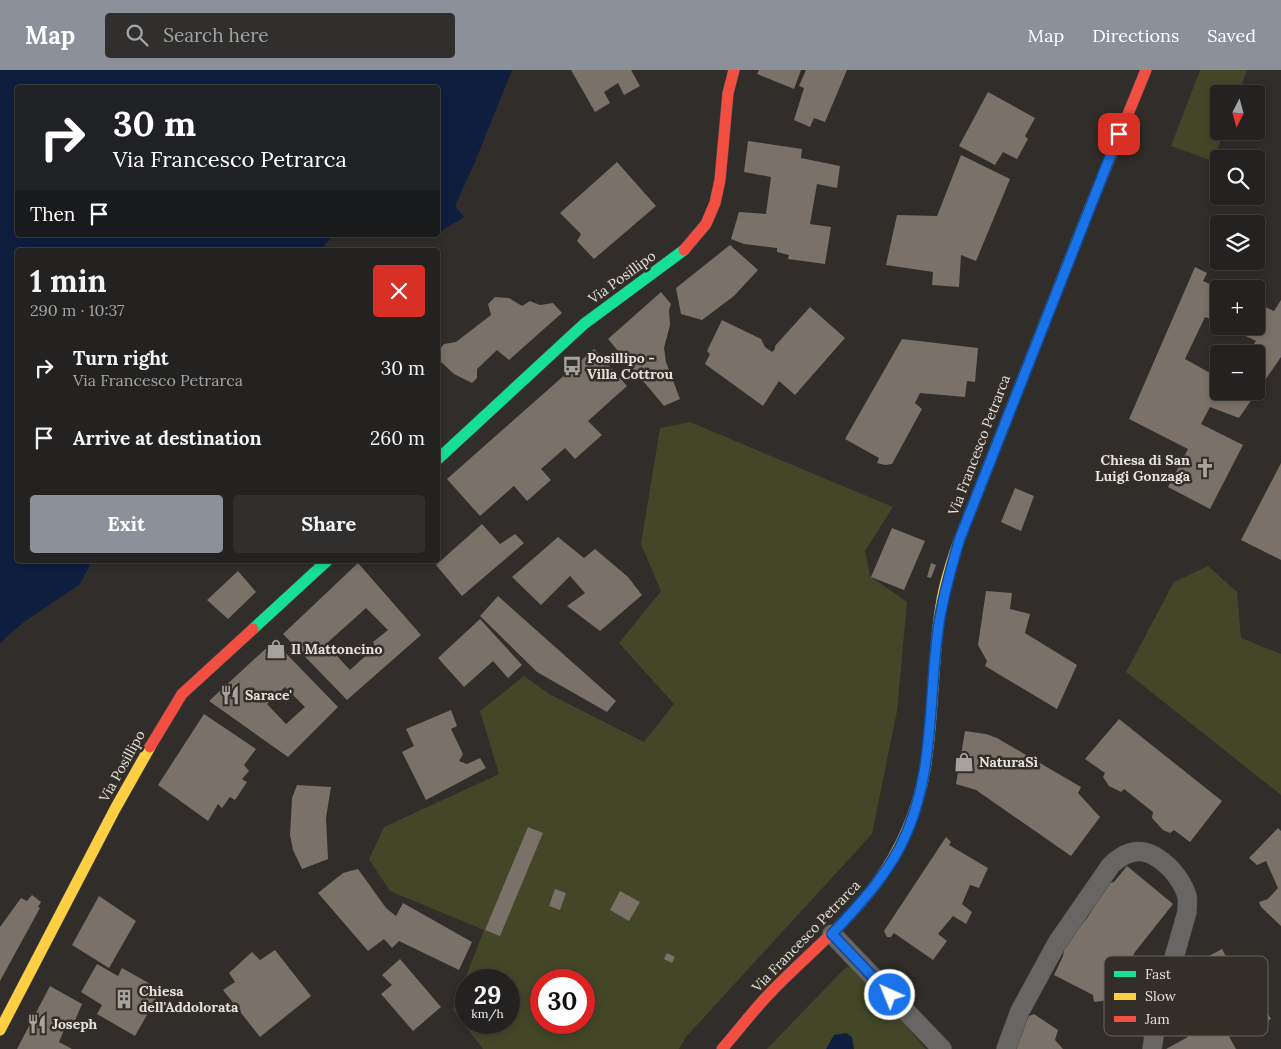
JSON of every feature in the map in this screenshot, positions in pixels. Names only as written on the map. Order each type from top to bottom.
[{"type":"street","name":"Via Posillipo","points":[[440,457],[584,324],[685,249],[706,224],[715,204],[720,180],[728,93],[734,70]]},
{"type":"street","name":"Via Francesco Petrarca","points":[[722,1049],[771,992],[862,903],[884,873],[900,846],[916,807],[925,770],[937,633],[942,604],[960,538],[1056,290],[1146,70]]},
{"type":"street","name":"Via Posillipo","points":[[0,1030],[115,809],[182,694],[325,563]]},
{"type":"street","points":[[1006,1049],[1020,1011],[1058,942],[1111,864],[1120,856],[1133,851],[1149,852],[1162,860],[1180,879],[1187,897],[1187,912],[1175,956]]},
{"type":"street","points":[[832,934],[942,1049]]},
{"type":"street","points":[[1152,1049],[1154,1036]]},
{"type":"green space","points":[[1200,70],[1247,70],[1241,85],[1210,85],[1210,140],[1221,140],[1217,150],[1210,150],[1210,160],[1171,146]]},
{"type":"green space","points":[[690,422],[893,507],[865,551],[870,576],[907,602],[897,711],[872,834],[686,1037],[679,1049],[483,1049],[471,1034],[520,1034],[520,969],[469,969],[484,930],[390,891],[369,859],[384,827],[499,774],[480,711],[524,676],[549,694],[644,742],[674,704],[619,643],[661,591],[641,544],[660,428]]},
{"type":"green space","points":[[1208,566],[1237,592],[1241,638],[1281,654],[1281,795],[1126,672],[1174,582]]},
{"type":"green space","points":[[853,965],[926,1049],[767,1049],[844,969]]},
{"type":"water","points":[[0,70],[512,70],[455,206],[464,217],[440,232],[440,85],[15,85],[15,237],[331,237],[323,248],[15,248],[15,563],[91,563],[79,585],[21,624],[0,643]]},
{"type":"water","points":[[846,1033],[852,1037],[854,1049],[826,1049],[834,1035]]},
{"type":"building","points":[[571,70],[631,70],[640,86],[624,95],[618,83],[604,92],[610,103],[595,112]]},
{"type":"building","points":[[759,70],[801,70],[794,89],[757,74]]},
{"type":"building","points":[[806,70],[847,70],[825,122],[814,118],[810,127],[794,120],[804,88],[799,86]]},
{"type":"building","points":[[988,92],[1035,118],[1025,136],[1028,139],[1017,159],[1003,152],[995,165],[959,146]]},
{"type":"building","points":[[748,141],[802,149],[801,158],[840,166],[837,188],[817,184],[810,224],[831,227],[825,264],[788,259],[789,255],[777,252],[777,248],[744,244],[731,239],[739,212],[766,214],[771,177],[744,172]]},
{"type":"building","points":[[961,155],[1010,179],[976,261],[961,255],[959,287],[932,285],[933,272],[886,265],[897,215],[937,216]]},
{"type":"building","points":[[617,162],[656,206],[594,259],[577,241],[581,234],[560,213]]},
{"type":"building","points":[[730,245],[758,270],[734,296],[702,320],[681,314],[676,288]]},
{"type":"building","points":[[1195,267],[1207,273],[1203,281],[1210,284],[1210,319],[1205,317],[1185,359],[1210,373],[1210,400],[1251,400],[1239,418],[1210,407],[1201,424],[1243,445],[1210,509],[1168,487],[1188,449],[1129,419]]},
{"type":"building","points":[[661,292],[671,304],[669,310],[670,325],[664,348],[666,362],[680,399],[664,406],[608,339]]},
{"type":"building","points":[[495,297],[509,298],[522,306],[530,301],[540,305],[553,303],[562,313],[509,360],[497,350],[477,369],[477,378],[472,383],[454,374],[441,362],[440,349],[444,344],[456,342],[491,315],[488,304]]},
{"type":"building","points":[[1281,300],[1281,357],[1265,380],[1265,345],[1253,345],[1256,341],[1244,335],[1265,335],[1265,307],[1274,311]]},
{"type":"building","points":[[810,307],[845,338],[795,395],[779,381],[763,406],[705,364],[710,354],[707,351],[722,320],[761,339],[765,347],[772,352],[775,346]]},
{"type":"building","points":[[902,339],[978,348],[975,382],[967,381],[965,397],[920,393],[915,403],[922,409],[892,464],[885,465],[877,463],[879,458],[845,439]]},
{"type":"building","points":[[594,349],[627,386],[588,421],[602,435],[575,459],[565,448],[541,469],[551,480],[527,501],[514,486],[480,516],[447,479]]},
{"type":"building","points":[[1281,463],[1281,560],[1241,540]]},
{"type":"building","points":[[1015,488],[1034,496],[1021,531],[1001,522]]},
{"type":"building","points":[[482,524],[500,544],[515,534],[524,543],[462,596],[436,565]]},
{"type":"building","points":[[892,528],[925,541],[904,590],[871,577]]},
{"type":"building","points":[[558,537],[584,558],[595,549],[628,577],[642,595],[600,631],[567,606],[585,593],[570,576],[541,605],[512,577]]},
{"type":"building","points":[[358,563],[421,635],[347,700],[283,634]],"holes":[[[366,608],[388,630],[373,642],[375,647],[350,670],[326,644]]]},
{"type":"building","points":[[931,563],[936,565],[931,578],[927,577]]},
{"type":"building","points":[[238,571],[256,592],[228,619],[207,600]]},
{"type":"building","points":[[986,591],[1012,593],[1010,609],[1030,614],[1025,633],[1077,665],[1057,709],[985,666],[987,661],[978,645]]},
{"type":"building","points":[[498,596],[616,701],[607,712],[537,672],[480,616]]},
{"type":"building","points":[[480,619],[522,665],[508,678],[493,661],[464,687],[438,658]]},
{"type":"building","points":[[274,641],[338,707],[288,757],[209,701]],"holes":[[[285,687],[305,707],[286,724],[267,704]]]},
{"type":"building","points":[[451,710],[457,726],[451,729],[463,754],[459,761],[467,764],[480,758],[486,768],[426,800],[402,752],[414,746],[406,729]]},
{"type":"building","points":[[204,714],[256,749],[244,765],[249,771],[242,779],[247,782],[235,800],[230,797],[222,808],[218,804],[208,821],[158,785]]},
{"type":"building","points":[[1119,719],[1222,801],[1190,842],[1174,830],[1170,833],[1163,830],[1152,818],[1153,812],[1124,789],[1121,792],[1109,786],[1103,777],[1105,773],[1085,759]]},
{"type":"building","points":[[965,731],[986,734],[997,738],[1081,787],[1078,793],[1100,817],[1071,856],[976,790],[956,784]]},
{"type":"building","points":[[297,785],[331,787],[326,818],[328,859],[302,869],[293,850],[290,835],[292,798]]},
{"type":"building","points":[[528,827],[543,833],[500,936],[485,930]]},
{"type":"building","points":[[1278,828],[1281,831],[1281,926],[1261,907],[1259,902],[1268,899],[1278,888],[1266,861],[1257,865],[1249,858]]},
{"type":"building","points":[[946,837],[951,842],[949,845],[988,868],[979,888],[970,885],[962,904],[972,912],[966,924],[953,916],[938,934],[947,941],[933,960],[894,933],[891,937],[887,937],[884,931]]},
{"type":"building","points":[[1127,866],[1173,904],[1133,956],[1104,956],[1104,1001],[1094,1002],[1093,995],[1054,975],[1063,956],[1065,945],[1087,918],[1105,884],[1114,882]]},
{"type":"building","points":[[358,869],[386,908],[396,916],[403,903],[472,942],[459,969],[399,941],[392,948],[384,939],[368,951],[318,893],[343,873]]},
{"type":"building","points":[[555,889],[566,893],[560,910],[549,906]]},
{"type":"building","points":[[620,891],[640,902],[629,921],[610,910]]},
{"type":"building","points":[[32,895],[41,902],[38,907],[40,908],[0,981],[0,927],[21,898],[27,901]]},
{"type":"building","points":[[99,896],[136,921],[109,968],[72,945]]},
{"type":"building","points":[[1222,949],[1226,956],[1209,956]]},
{"type":"building","points":[[275,950],[311,996],[260,1037],[223,990],[235,982],[229,973],[252,952],[260,960]]},
{"type":"building","points":[[667,953],[675,957],[672,963],[664,959]]},
{"type":"building","points":[[400,959],[441,1007],[413,1031],[381,994],[392,985],[382,975]]},
{"type":"building","name":"Chiesa dell'Addolorata","points":[[97,964],[118,976],[122,968],[161,990],[135,1036],[97,1014],[102,1005],[81,992]]},
{"type":"building","points":[[50,986],[82,1004],[73,1025],[67,1023],[59,1042],[72,1049],[17,1049]]},
{"type":"building","points":[[1034,1014],[1058,1030],[1055,1040],[1063,1049],[1015,1049],[1016,1041],[1029,1016]]},
{"type":"building","points":[[1229,1036],[1236,1049],[1166,1049],[1188,1037]]},
{"type":"traffic: fast","points":[[969,515],[1090,207]]},
{"type":"traffic: fast","points":[[440,457],[584,324],[684,250]]},
{"type":"traffic: fast","points":[[253,629],[325,563]]},
{"type":"traffic: slow","points":[[876,884],[901,843],[913,814],[922,784],[928,749],[941,606],[952,560],[969,515]]},
{"type":"traffic: slow","points":[[0,1030],[115,809],[150,747]]},
{"type":"traffic: jam","points":[[684,250],[706,224],[715,203],[720,180],[728,93],[734,70]]},
{"type":"traffic: jam","points":[[1090,207],[1146,70]]},
{"type":"traffic: jam","points":[[150,747],[182,694],[253,629]]},
{"type":"traffic: jam","points":[[722,1049],[765,998],[839,926],[876,884]]},
{"type":"place","name":"Posillipo - Villa Cottrou","points":[[572,366]]},
{"type":"place","name":"Chiesa di San Luigi Gonzaga","points":[[1205,468]]},
{"type":"place","name":"Il Mattoncino","points":[[276,649]]},
{"type":"place","name":"Sarace'","points":[[230,695]]},
{"type":"place","name":"NaturaSì","points":[[964,762]]},
{"type":"place","name":"Chiesa dell'Addolorata","points":[[124,999]]},
{"type":"place","name":"Joseph","points":[[37,1024]]},
{"type":"route","points":[[890,995],[832,934],[862,903],[884,873],[900,846],[916,807],[925,770],[937,633],[942,604],[960,538],[1119,134]]}]
